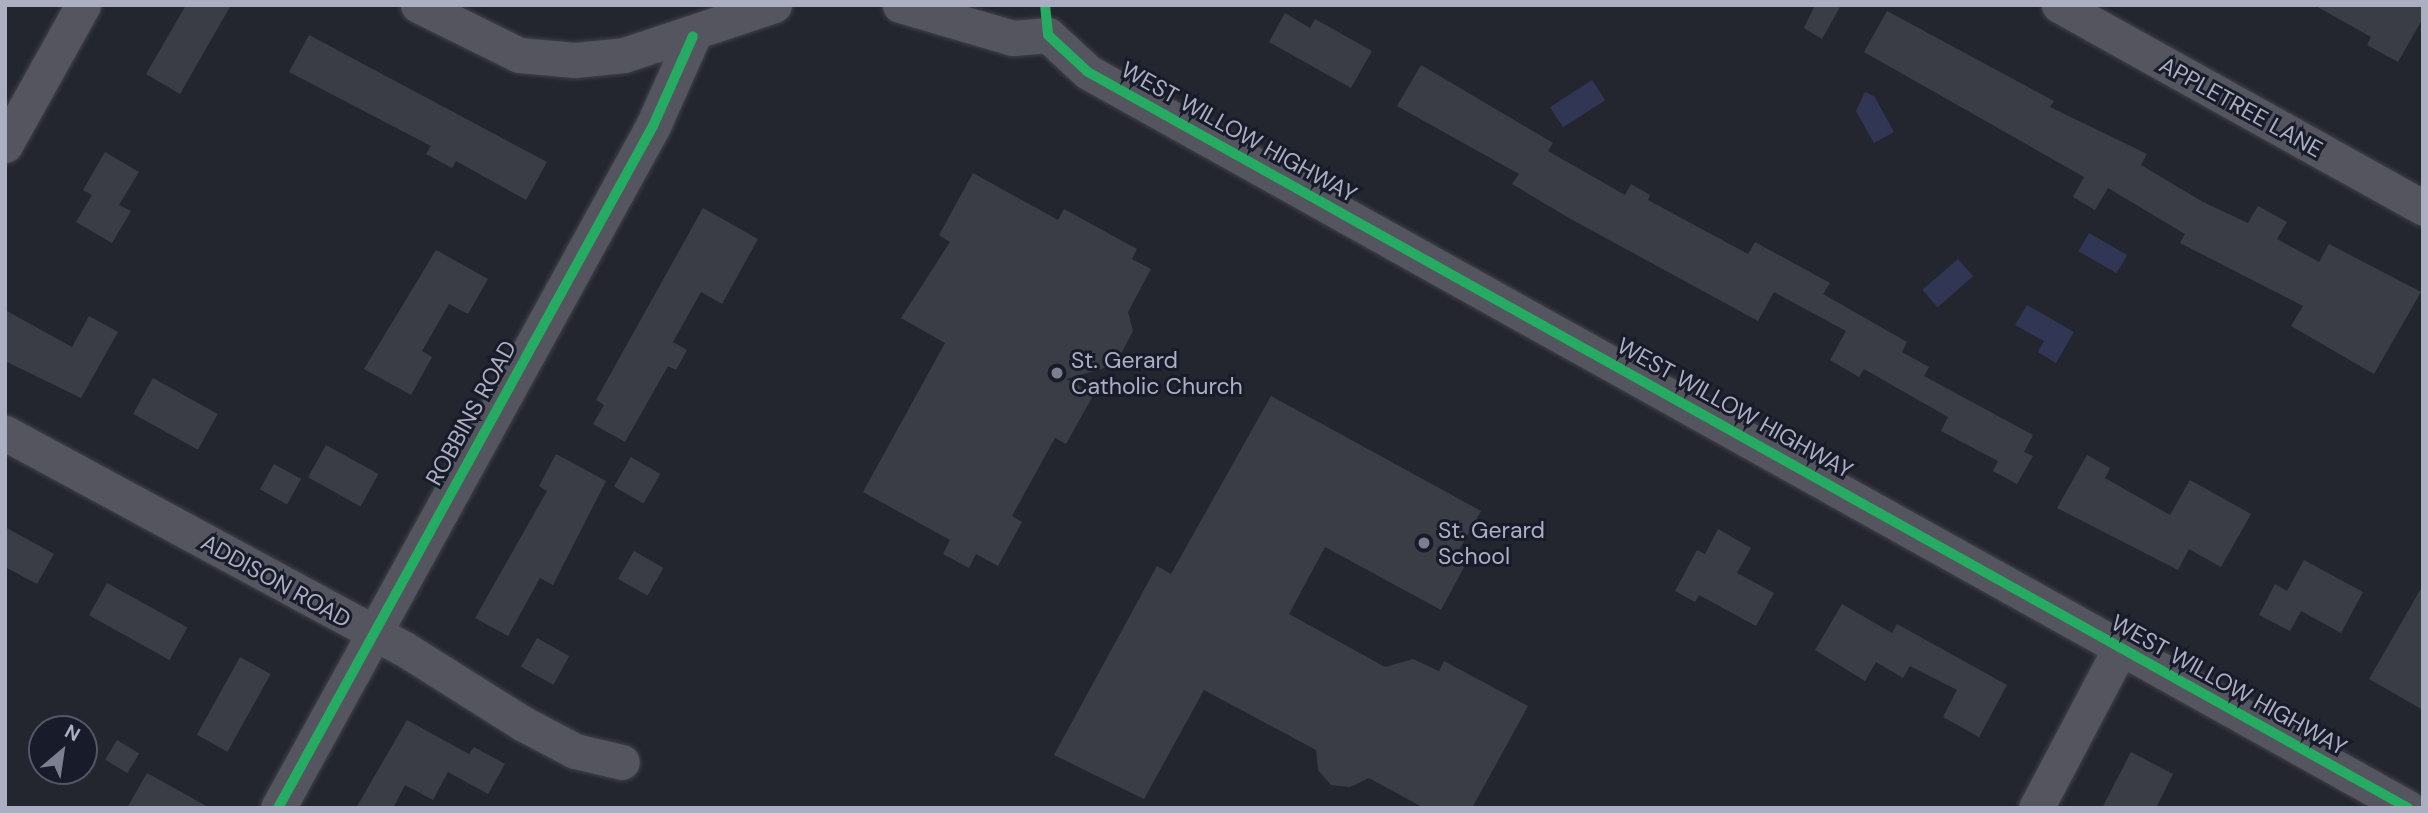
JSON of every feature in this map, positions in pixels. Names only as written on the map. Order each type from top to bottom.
[{"type":"street","points":[[5,145],[83,5]]},
{"type":"street","points":[[418,5],[519,55],[575,60],[624,55],[693,36],[724,17],[774,5]]},
{"type":"street","points":[[900,5],[1013,37],[1047,20]]},
{"type":"street","name":"APPLETREE LANE","points":[[2059,5],[2423,208]]},
{"type":"street","name":"WEST WILLOW HIGHWAY","points":[[1047,20],[1088,72],[2408,808]]},
{"type":"street","name":"ROBBINS ROAD","points":[[278,808],[653,126],[693,36]]},
{"type":"street","name":"ADDISON ROAD","points":[[5,433],[373,634],[575,751],[622,762]]},
{"type":"street","points":[[2036,808],[2120,649]]},
{"type":"water","points":[[1592,80],[1605,100],[1563,127],[1550,107]]},
{"type":"water","points":[[1865,92],[1874,96],[1894,132],[1874,143],[1856,111]]},
{"type":"water","points":[[2089,233],[2127,255],[2117,273],[2078,251]]},
{"type":"water","points":[[1958,259],[1973,276],[1938,307],[1923,290]]},
{"type":"water","points":[[2027,305],[2074,332],[2056,363],[2038,352],[2044,341],[2015,325]]},
{"type":"building","points":[[186,5],[231,5],[180,94],[146,74]]},
{"type":"building","points":[[1815,5],[1841,5],[1822,39],[1804,28]]},
{"type":"building","points":[[2314,5],[2423,5],[2423,18],[2398,62],[2367,45],[2371,37]]},
{"type":"building","points":[[1887,11],[2054,101],[2050,107],[2147,154],[2141,165],[2203,202],[2248,223],[2258,206],[2287,222],[2277,239],[2319,262],[2329,244],[2421,292],[2374,374],[2291,326],[2303,306],[2180,243],[2185,234],[2108,188],[2095,210],[2073,197],[2084,177],[1864,52]]},
{"type":"building","points":[[1285,13],[1310,28],[1315,19],[1372,51],[1351,88],[1269,42]]},
{"type":"building","points":[[309,35],[547,162],[526,200],[456,161],[452,168],[426,154],[431,146],[289,72]]},
{"type":"building","points":[[1421,65],[1553,143],[1548,151],[1625,195],[1631,184],[1650,195],[1648,200],[1748,254],[1755,242],[1830,283],[1823,294],[1907,342],[1902,352],[1929,367],[1924,376],[2033,435],[2024,452],[2033,456],[2017,484],[1993,471],[1998,461],[1941,431],[1948,417],[1864,369],[1859,377],[1830,360],[1846,331],[1774,292],[1758,321],[1569,218],[1512,184],[1519,174],[1397,106]]},
{"type":"building","points":[[105,152],[139,172],[119,205],[131,211],[112,243],[76,222],[92,195],[83,190]]},
{"type":"building","name":"St. Gerard Catholic Church","points":[[973,173],[1058,220],[1064,209],[1137,249],[1132,259],[1151,269],[1128,312],[1133,331],[1115,365],[1066,379],[1094,394],[1066,444],[1055,438],[1012,516],[1022,522],[998,566],[976,554],[969,568],[943,554],[950,540],[863,492],[945,343],[901,318],[950,242],[939,235]]},
{"type":"building","points":[[703,208],[758,239],[722,304],[701,292],[673,342],[687,350],[676,370],[668,366],[625,442],[593,424],[604,405],[596,400]]},
{"type":"building","points":[[436,250],[488,279],[468,314],[449,304],[422,351],[432,357],[411,395],[364,369]]},
{"type":"building","points":[[5,310],[72,347],[89,316],[118,332],[81,398],[5,361]]},
{"type":"building","points":[[153,378],[218,414],[198,450],[133,414]]},
{"type":"building","points":[[1271,396],[1481,511],[1458,552],[1469,558],[1441,610],[1325,547],[1289,614],[1385,667],[1413,659],[1439,671],[1444,661],[1528,706],[1472,808],[1424,808],[1369,778],[1350,787],[1331,785],[1318,770],[1316,750],[1204,690],[1144,799],[1054,755],[1157,566],[1171,574]]},
{"type":"building","points":[[326,445],[378,474],[361,506],[308,477]]},
{"type":"building","points":[[556,454],[606,481],[553,585],[540,578],[508,636],[475,618],[547,491],[539,486]]},
{"type":"building","points":[[2087,455],[2110,468],[2105,478],[2170,515],[2190,480],[2251,514],[2221,567],[2189,549],[2178,570],[2057,508]]},
{"type":"building","points":[[631,457],[660,474],[643,503],[614,486]]},
{"type":"building","points":[[274,464],[301,479],[287,504],[260,489]]},
{"type":"building","points":[[5,527],[54,554],[37,584],[5,567]]},
{"type":"building","points":[[1718,529],[1751,548],[1737,573],[1774,593],[1756,626],[1699,595],[1695,602],[1675,591],[1697,550],[1705,554]]},
{"type":"building","points":[[634,551],[663,568],[647,596],[618,579]]},
{"type":"building","points":[[2304,560],[2363,592],[2341,633],[2301,611],[2290,631],[2259,615],[2275,584],[2287,591]]},
{"type":"building","points":[[107,583],[187,628],[170,660],[89,615]]},
{"type":"building","points":[[2423,585],[2423,710],[2369,679]]},
{"type":"building","points":[[1842,604],[1892,633],[1897,624],[2007,685],[1979,737],[1943,717],[1957,690],[1910,666],[1903,678],[1876,662],[1865,681],[1815,650]]},
{"type":"building","points":[[537,638],[569,656],[553,685],[521,667]]},
{"type":"building","points":[[240,657],[271,674],[227,752],[197,735]]},
{"type":"building","points":[[407,720],[469,754],[474,747],[505,764],[488,794],[448,772],[433,800],[405,785],[393,808],[356,808]]},
{"type":"building","points":[[117,740],[139,753],[127,773],[105,760]]},
{"type":"building","points":[[2131,752],[2173,774],[2156,808],[2102,808]]},
{"type":"building","points":[[147,773],[210,808],[127,808]]},
{"type":"cycle path","points":[[1045,5],[1048,35],[1088,72],[2408,808]]},
{"type":"cycle path","points":[[278,808],[653,126],[693,36]]},
{"type":"place","name":"St. Gerard Catholic Church","points":[[1057,373]]},
{"type":"place","name":"St. Gerard School","points":[[1424,543]]}]
